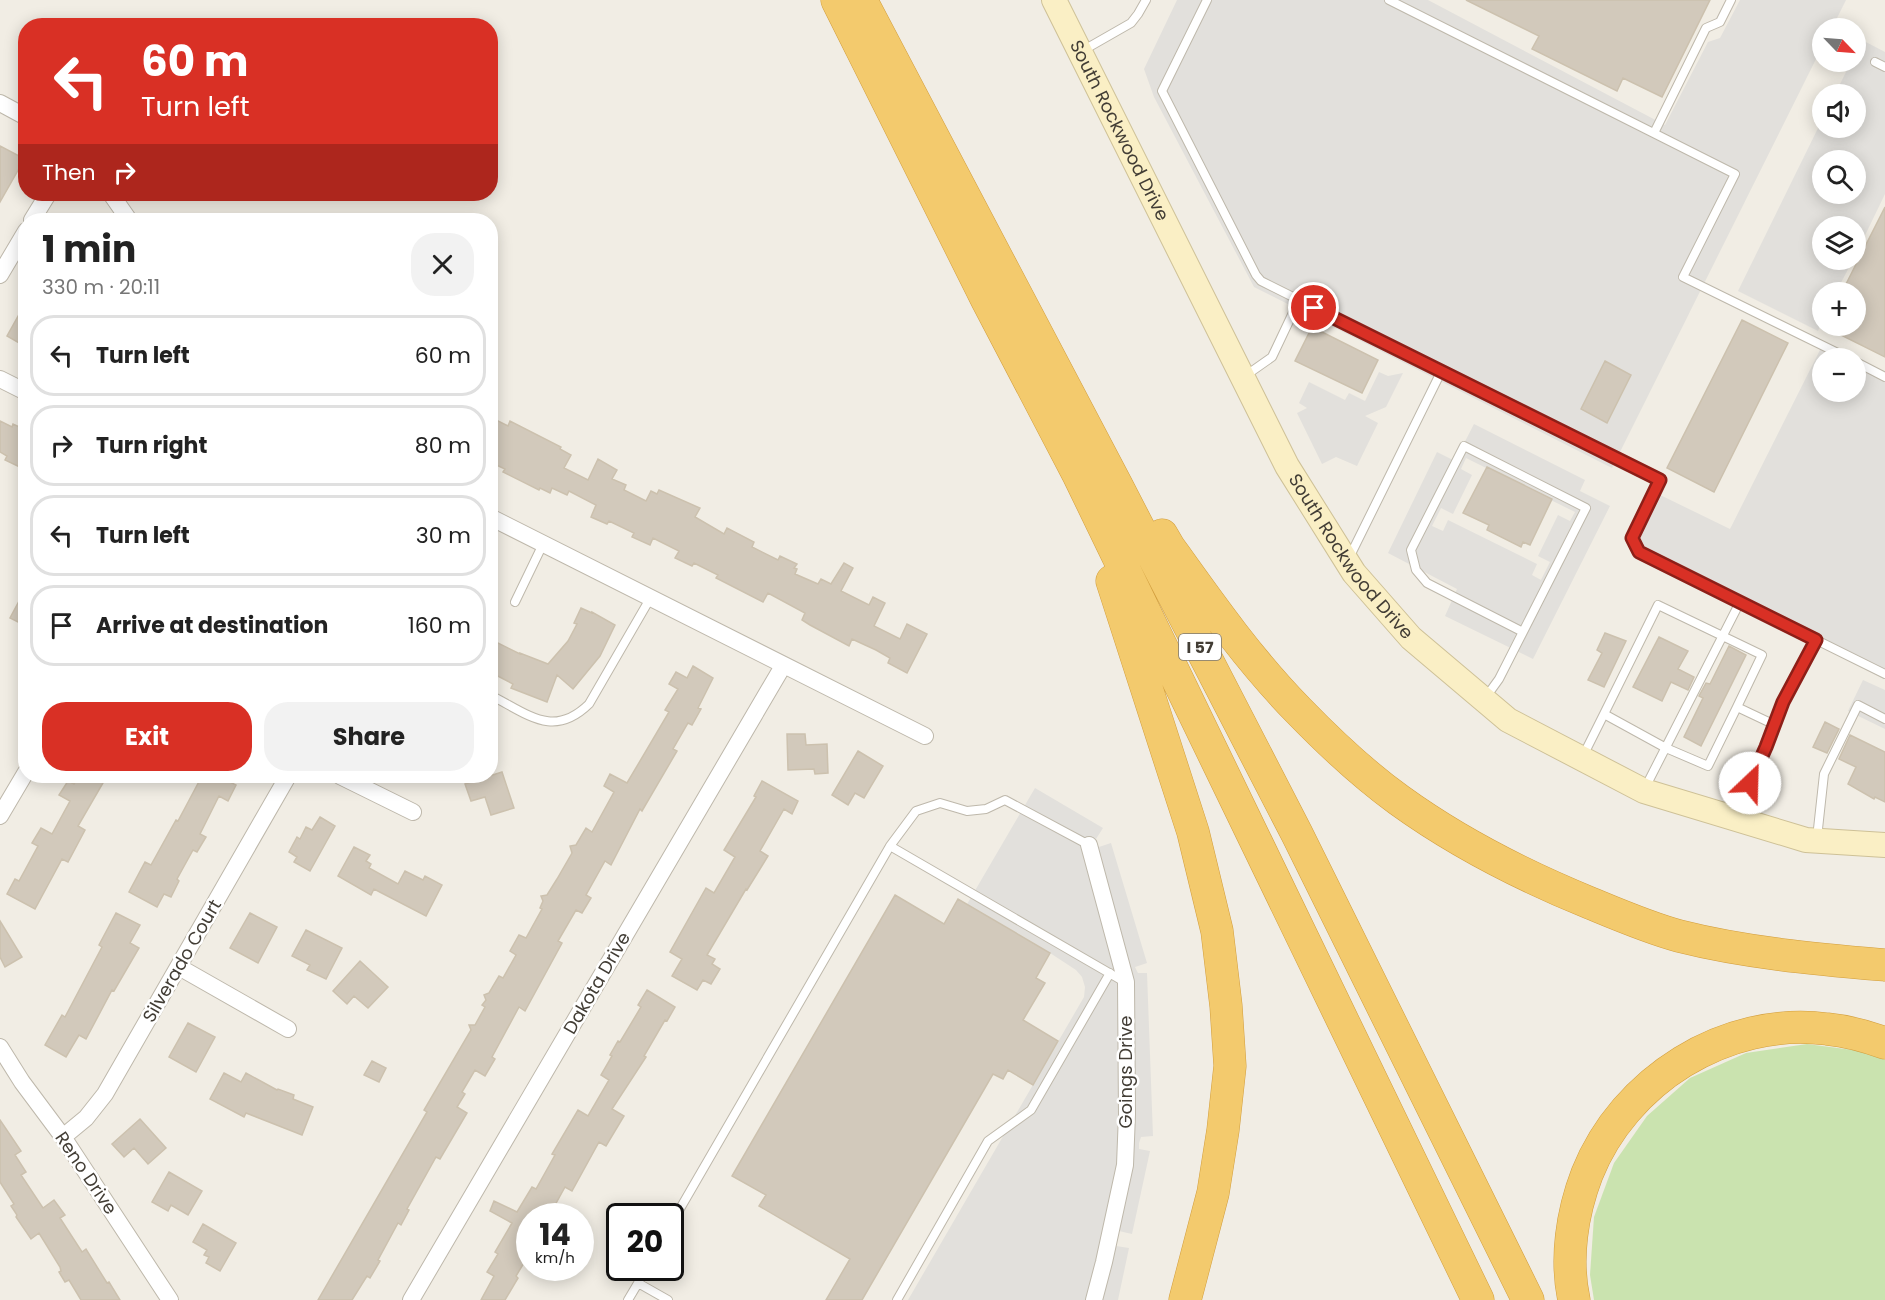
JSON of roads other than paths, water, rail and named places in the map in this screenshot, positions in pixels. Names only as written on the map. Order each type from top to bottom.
[{"type":"highway","name":"I 57","points":[[837,0],[987,300],[1078,474],[1479,1300]]},
{"type":"highway","name":"I 57","points":[[861,0],[1297,834],[1528,1300]]},
{"type":"highway","points":[[924,117],[957,167],[1169,547],[1225,624],[1266,675],[1297,710],[1347,758],[1399,800],[1474,848],[1545,885],[1626,918],[1679,936],[1749,950],[1818,959],[1885,964]]},
{"type":"highway","points":[[1078,474],[1193,832],[1217,931],[1230,1066],[1213,1193],[1185,1300]]},
{"type":"highway","points":[[1574,1300],[1570,1263],[1572,1227],[1580,1192],[1594,1157],[1613,1125],[1634,1099],[1658,1078],[1690,1057],[1724,1041],[1760,1031],[1798,1028],[1826,1029],[1861,1035],[1885,1043]]},
{"type":"main road","name":"South Rockwood Drive","points":[[1054,0],[1287,466],[1354,573],[1411,638],[1508,720],[1644,791],[1806,840],[1885,845]]},
{"type":"street","points":[[0,104],[18,113]]},
{"type":"street","points":[[0,275],[18,245]]},
{"type":"street","points":[[0,379],[18,388]]},
{"type":"street","points":[[498,521],[925,736]]},
{"type":"street","name":"Dakota Drive","points":[[411,1300],[783,666]]},
{"type":"street","points":[[0,816],[20,783]]},
{"type":"street","name":"Silverado Court","points":[[63,1137],[86,1118],[105,1094],[284,783]]},
{"type":"street","points":[[354,783],[413,812]]},
{"type":"street","name":"Goings Drive","points":[[1089,845],[1126,982],[1125,1165],[1094,1300]]},
{"type":"street","points":[[179,967],[288,1029]]},
{"type":"street","name":"Reno Drive","points":[[0,1047],[22,1082],[63,1137],[170,1300]]},
{"type":"lane","points":[[1080,53],[1131,23],[1146,0]]},
{"type":"lane","points":[[1207,0],[1162,91],[1262,281],[1660,480],[1632,538],[1639,552],[1885,674]]},
{"type":"lane","points":[[1389,0],[1735,174],[1683,277],[1828,348]]},
{"type":"lane","points":[[1654,133],[1706,28],[1720,22],[1731,0]]},
{"type":"lane","points":[[1875,62],[1885,67]]},
{"type":"lane","points":[[1243,377],[1272,357],[1299,300]]},
{"type":"lane","points":[[1866,367],[1885,377]]},
{"type":"lane","points":[[1347,562],[1441,372]]},
{"type":"lane","points":[[1484,700],[1499,679],[1523,632],[1586,508],[1464,446],[1411,550],[1416,570],[1426,583],[1523,632]]},
{"type":"lane","points":[[515,602],[543,544]]},
{"type":"lane","points":[[498,699],[543,721],[560,722],[577,715],[590,704],[651,597]]},
{"type":"lane","points":[[1644,791],[1740,602]]},
{"type":"lane","points":[[1581,759],[1658,605],[1762,655],[1708,766],[1665,748],[1604,714]]},
{"type":"lane","points":[[1734,818],[1783,702],[1816,640]]},
{"type":"lane","points":[[1817,841],[1824,774],[1858,705],[1885,719]]},
{"type":"lane","points":[[1737,707],[1775,725]]},
{"type":"lane","points":[[683,1203],[890,846],[916,811],[940,803],[967,811],[986,809],[1005,800],[1089,845]]},
{"type":"lane","points":[[890,846],[1126,982]]},
{"type":"lane","points":[[897,1300],[988,1141],[1031,1110],[1110,973]]},
{"type":"lane","points":[[628,1300],[638,1283],[668,1300]]}]
